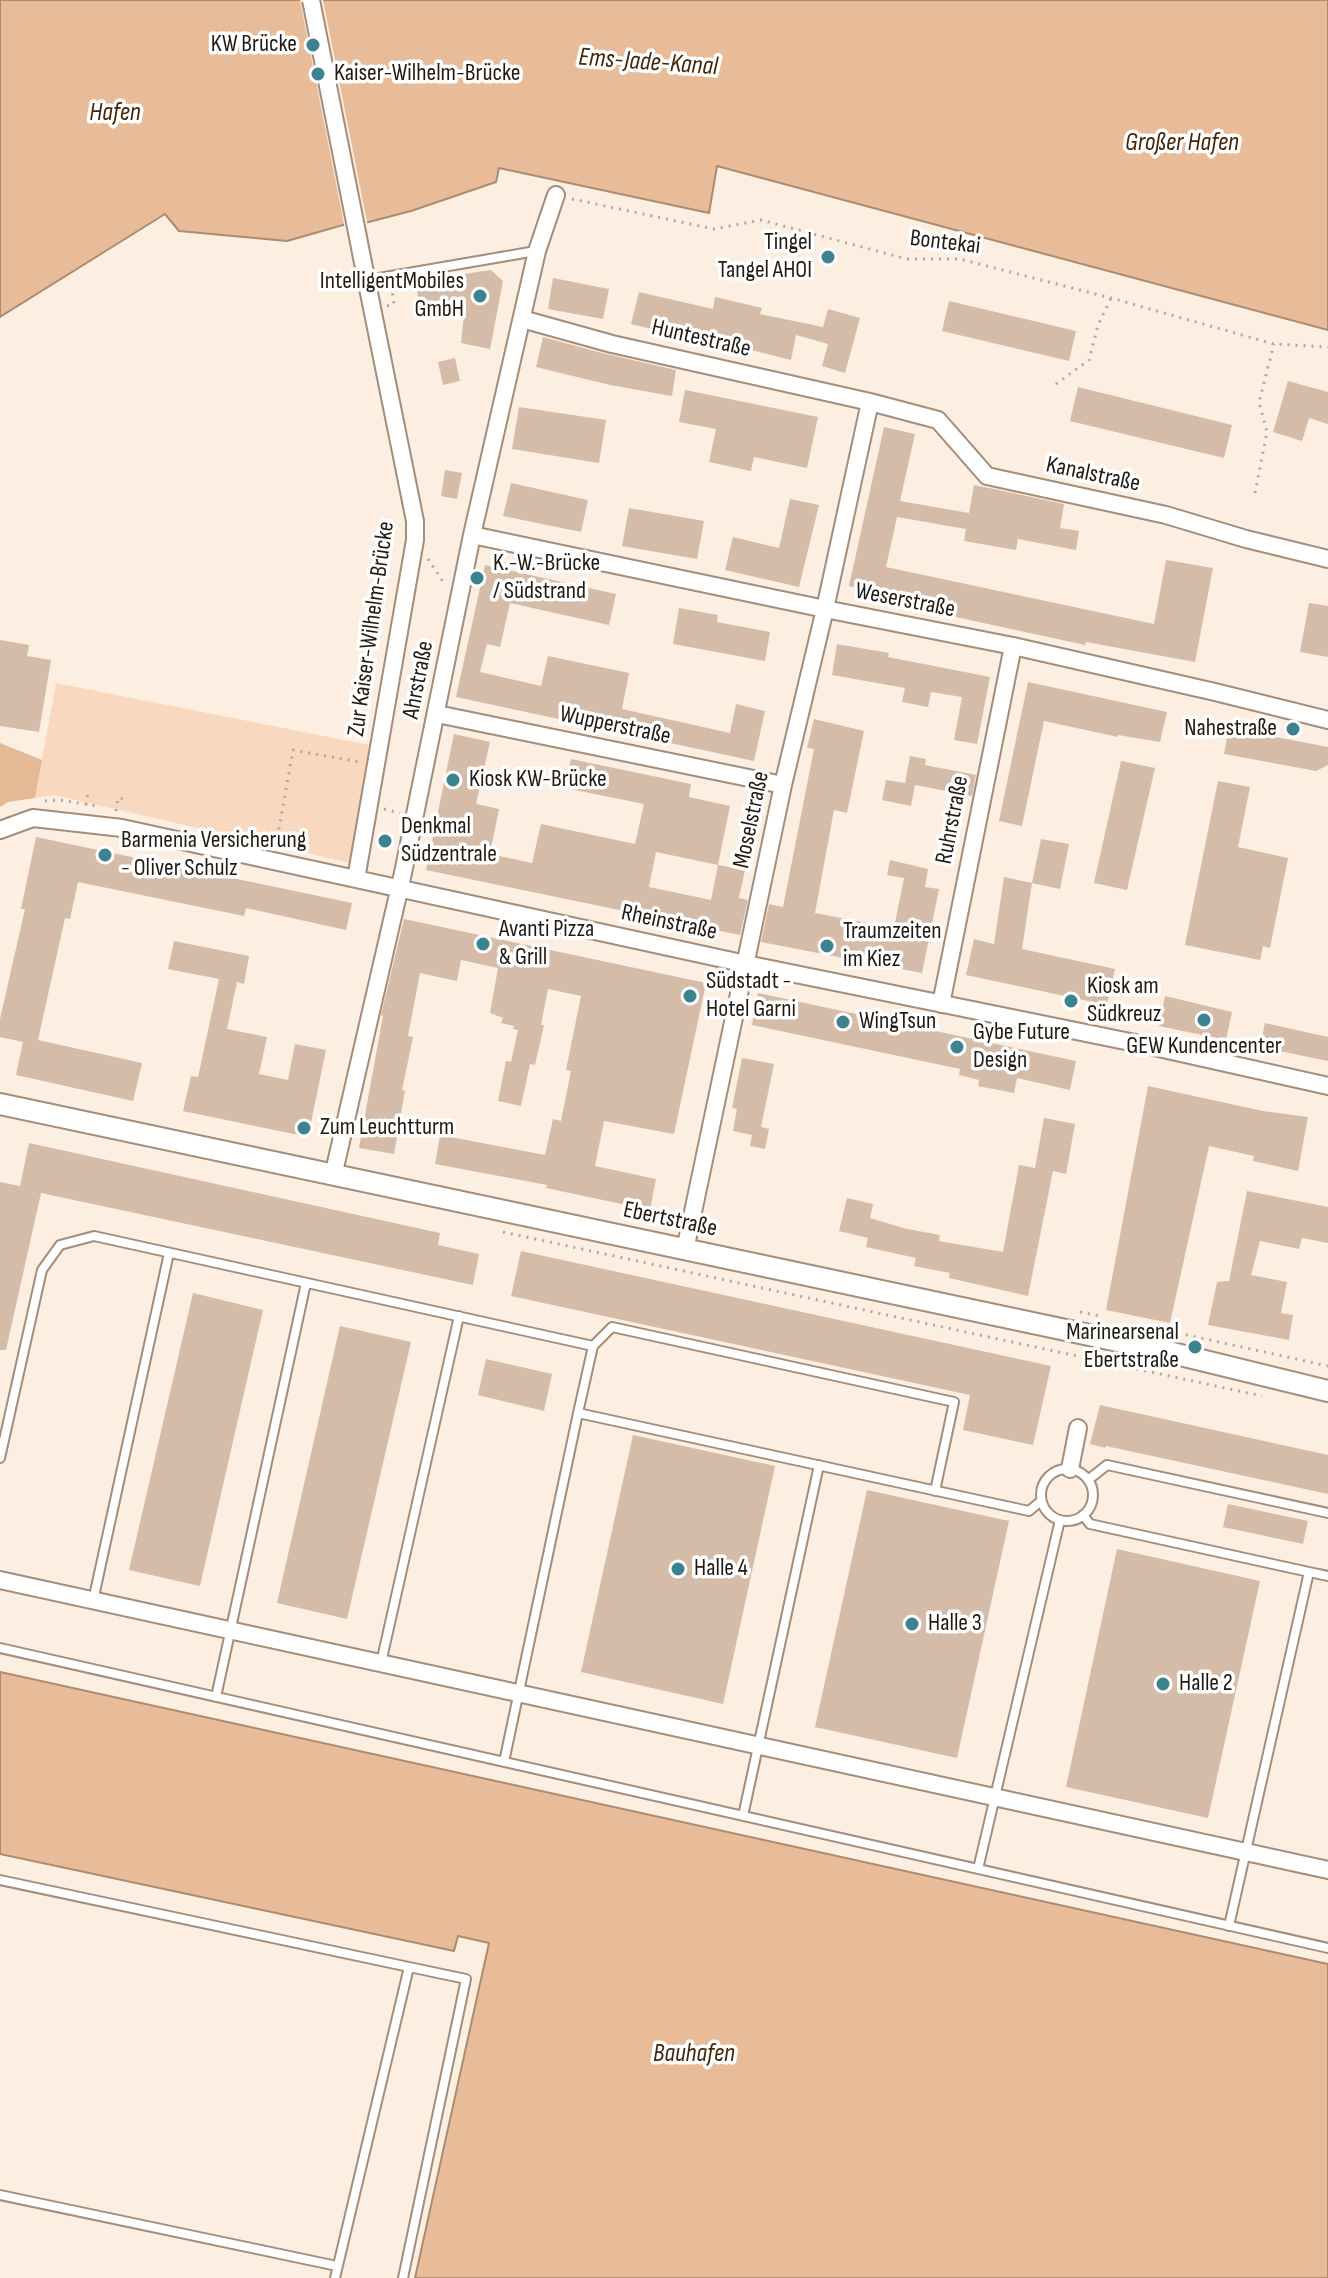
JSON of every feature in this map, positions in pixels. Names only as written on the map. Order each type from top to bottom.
[{"type":"street","name":"Zur Kaiser-Wilhelm-Brücke","points":[[311,0],[415,521],[415,540],[356,879]]},
{"type":"street","name":"Ahrstraße","points":[[333,1176],[400,888],[472,535],[537,251],[556,195]]},
{"type":"street","name":"Huntestraße","points":[[522,319],[612,344],[870,402]]},
{"type":"street","name":"Kanalstraße","points":[[870,402],[938,420],[987,476],[1166,515],[1328,559]]},
{"type":"street","name":"Moselstraße","points":[[685,1250],[783,785],[870,402]]},
{"type":"street","name":"Weserstraße","points":[[472,535],[1013,646],[1328,720]]},
{"type":"street","name":"Ruhrstraße","points":[[941,1004],[1013,646]]},
{"type":"street","name":"Wupperstraße","points":[[437,714],[783,785]]},
{"type":"street","name":"Rheinstraße","points":[[0,830],[33,818],[122,828],[746,964],[1145,1045],[1328,1086]]},
{"type":"street","name":"Ebertstraße","points":[[0,1104],[1160,1350],[1328,1391]]},
{"type":"street","points":[[1070,1469],[1078,1428]]},
{"type":"street","points":[[0,1580],[1328,1870]]},
{"type":"lane","points":[[350,283],[537,251]]},
{"type":"lane","points":[[0,1458],[42,1270],[60,1245],[94,1236],[593,1346]]},
{"type":"lane","points":[[93,1601],[169,1253]]},
{"type":"lane","points":[[216,1697],[306,1283]]},
{"type":"lane","points":[[380,1664],[459,1316]]},
{"type":"lane","points":[[504,1762],[593,1346],[612,1327],[954,1402],[935,1491]]},
{"type":"lane","points":[[578,1413],[1029,1511],[1041,1501]]},
{"type":"lane","points":[[743,1816],[819,1465]]},
{"type":"lane","points":[[1088,1480],[1107,1465],[1328,1513]]},
{"type":"lane","points":[[1070,1469],[1088,1480],[1093,1495],[1083,1515],[1072,1520],[1060,1520],[1048,1513],[1041,1501],[1047,1477],[1054,1472],[1070,1469]]},
{"type":"lane","points":[[1083,1515],[1090,1524],[1328,1576]]},
{"type":"lane","points":[[978,1869],[1060,1520]]},
{"type":"lane","points":[[1229,1926],[1309,1572]]},
{"type":"lane","points":[[0,1648],[1328,1948]]},
{"type":"lane","points":[[0,1880],[466,1979],[403,2278]]},
{"type":"lane","points":[[335,2278],[409,1967]]},
{"type":"lane","points":[[0,2195],[337,2266]]},
{"type":"path","name":"Bontekai","points":[[556,195],[714,229],[761,220],[907,259],[960,259],[1274,344],[1328,347]]},
{"type":"path","points":[[394,304],[392,290],[400,289]]},
{"type":"path","points":[[1056,384],[1089,360],[1098,325],[1111,298]]},
{"type":"path","points":[[1255,493],[1267,432],[1259,402],[1274,344]]},
{"type":"path","points":[[276,845],[293,750],[366,763]]},
{"type":"path","points":[[86,805],[88,792]]},
{"type":"path","points":[[116,811],[118,798],[125,799]]},
{"type":"path","points":[[500,1231],[1268,1398]]},
{"type":"shaded area","points":[[56,683],[369,745],[350,863],[54,795],[35,798]]},
{"type":"shaded area","points":[[0,743],[42,760],[35,798],[8,802],[0,807]]},
{"type":"water","name":"Großer Hafen","points":[[0,0],[1328,0],[1328,330],[717,166],[709,213],[499,168],[496,182],[411,211],[287,241],[179,231],[165,214],[0,317]]},
{"type":"water","name":"Bauhafen","points":[[0,1672],[1328,1964],[1328,2278],[415,2278],[489,1943],[458,1936],[454,1951],[0,1854]]},
{"type":"pier","points":[[300,0],[323,0],[368,227],[345,229]]},
{"type":"building","points":[[491,270],[503,281],[490,349],[461,343],[465,305],[429,310],[428,302],[419,304],[417,289],[425,287],[424,280]]},
{"type":"building","points":[[553,278],[609,289],[603,319],[548,309]]},
{"type":"building","points":[[639,292],[713,309],[715,297],[762,308],[760,314],[823,327],[828,309],[860,318],[845,373],[822,366],[828,344],[796,335],[791,360],[688,334],[688,338],[631,324]]},
{"type":"building","points":[[949,301],[1076,331],[1069,361],[942,331]]},
{"type":"building","points":[[543,337],[676,370],[672,396],[536,367]]},
{"type":"building","points":[[455,358],[460,381],[443,385],[438,362]]},
{"type":"building","points":[[1288,381],[1328,392],[1328,424],[1309,418],[1302,441],[1273,432]]},
{"type":"building","points":[[1078,387],[1232,425],[1224,458],[1070,421]]},
{"type":"building","points":[[685,390],[818,417],[807,468],[754,457],[751,471],[709,462],[716,429],[679,422]]},
{"type":"building","points":[[519,407],[606,420],[599,463],[512,449]]},
{"type":"building","points":[[884,427],[915,434],[900,501],[969,513],[974,485],[1064,504],[1060,528],[1079,531],[1076,550],[1018,539],[1016,550],[964,541],[966,529],[897,517],[886,567],[1154,624],[1166,560],[1213,568],[1195,662],[1086,642],[1085,645],[894,604],[896,597],[849,586]]},
{"type":"building","points":[[445,470],[462,473],[457,499],[441,496]]},
{"type":"building","points":[[511,483],[588,500],[581,532],[503,516]]},
{"type":"building","points":[[790,499],[819,505],[799,587],[725,570],[733,537],[779,548]]},
{"type":"building","points":[[629,508],[704,521],[697,559],[622,546]]},
{"type":"building","points":[[485,565],[616,594],[609,625],[510,603],[500,647],[487,644],[480,672],[541,686],[548,656],[629,673],[622,709],[730,733],[736,704],[765,711],[754,761],[456,697]]},
{"type":"building","points":[[1309,603],[1328,606],[1328,657],[1300,652]]},
{"type":"building","points":[[679,608],[718,615],[717,622],[770,632],[765,661],[673,644]]},
{"type":"building","points":[[0,640],[29,645],[27,656],[51,660],[39,732],[0,726]]},
{"type":"building","points":[[837,644],[990,677],[977,744],[954,740],[962,697],[931,692],[928,707],[902,702],[905,688],[832,675]]},
{"type":"building","points":[[1028,682],[1167,712],[1160,742],[1118,737],[1044,721],[1022,826],[999,821]]},
{"type":"building","points":[[814,719],[864,731],[847,813],[834,810],[815,913],[894,928],[904,878],[887,875],[890,860],[928,869],[925,887],[939,889],[922,973],[761,942],[769,904],[783,907],[814,749],[807,748]]},
{"type":"building","points":[[1229,728],[1328,747],[1328,765],[1316,771],[1224,754]]},
{"type":"building","points":[[454,734],[490,742],[476,804],[499,809],[490,854],[532,863],[541,824],[635,844],[644,804],[565,788],[571,759],[691,784],[689,797],[730,806],[718,865],[745,870],[739,898],[748,900],[740,935],[426,870]],"holes":[[[656,852],[718,865],[711,900],[649,887]]]},
{"type":"building","points":[[910,756],[926,759],[925,765],[976,775],[972,796],[915,785],[911,806],[882,800],[886,780],[905,783]]},
{"type":"building","points":[[1121,761],[1155,768],[1127,890],[1094,883]]},
{"type":"building","points":[[1218,781],[1250,787],[1238,847],[1288,858],[1270,948],[1263,946],[1260,960],[1185,945]]},
{"type":"building","points":[[36,837],[352,903],[346,930],[246,908],[244,916],[78,882],[70,919],[65,918],[38,1040],[142,1063],[133,1101],[16,1075],[23,1042],[0,1037],[0,1019],[25,909],[21,909]]},
{"type":"building","points":[[1041,839],[1069,844],[1060,889],[1032,883]]},
{"type":"building","points":[[1004,877],[1032,883],[1022,949],[1115,969],[1107,1005],[966,975],[974,939],[994,944]]},
{"type":"building","points":[[404,919],[706,983],[674,1134],[604,1121],[595,1166],[656,1179],[650,1210],[546,1188],[547,1185],[435,1164],[440,1135],[545,1155],[553,1119],[561,1121],[571,1071],[566,1070],[581,996],[548,989],[535,1065],[530,1064],[521,1106],[498,1101],[506,1061],[511,1062],[518,1030],[501,1023],[503,1018],[490,1013],[498,968],[461,960],[457,981],[420,973],[408,1036],[413,1037],[394,1154],[359,1148],[381,1015]]},
{"type":"building","points":[[174,941],[249,956],[244,984],[237,982],[227,1029],[267,1037],[259,1074],[288,1080],[295,1044],[326,1050],[308,1137],[183,1111],[191,1076],[198,1077],[219,979],[168,969]]},
{"type":"building","points":[[758,993],[1076,1061],[1070,1090],[1017,1078],[1014,1093],[978,1086],[979,1080],[959,1075],[960,1069],[752,1025]]},
{"type":"building","points":[[1165,996],[1232,1012],[1226,1040],[1159,1026]]},
{"type":"building","points":[[1265,1023],[1328,1037],[1328,1061],[1260,1047]]},
{"type":"building","points":[[742,1058],[774,1064],[761,1127],[769,1129],[765,1149],[750,1146],[752,1135],[733,1131],[737,1109],[732,1108]]},
{"type":"building","points":[[1148,1086],[1263,1111],[1308,1117],[1298,1171],[1253,1161],[1254,1156],[1209,1146],[1170,1323],[1106,1310]]},
{"type":"building","points":[[1044,1118],[1075,1124],[1066,1174],[1053,1171],[1028,1296],[949,1278],[950,1273],[914,1266],[916,1258],[866,1247],[868,1238],[839,1231],[847,1198],[873,1204],[870,1218],[940,1235],[939,1241],[1003,1252],[1019,1165],[1035,1168]]},
{"type":"building","points":[[29,1143],[440,1233],[438,1245],[479,1254],[473,1285],[41,1193],[6,1350],[0,1350],[0,1182],[20,1186]]},
{"type":"building","points":[[1247,1191],[1328,1207],[1328,1243],[1302,1238],[1299,1249],[1260,1241],[1251,1275],[1287,1282],[1281,1313],[1293,1315],[1289,1340],[1208,1325],[1217,1282],[1229,1281]]},
{"type":"building","points":[[521,1251],[1051,1366],[1033,1445],[963,1430],[970,1395],[511,1296]]},
{"type":"building","points":[[193,1293],[263,1310],[200,1586],[129,1570]]},
{"type":"building","points":[[340,1326],[411,1342],[347,1619],[277,1603]]},
{"type":"building","points":[[486,1359],[552,1374],[544,1411],[478,1395]]},
{"type":"building","points":[[1100,1405],[1328,1455],[1328,1494],[1090,1444]]},
{"type":"building","name":"Halle 4","points":[[633,1435],[775,1466],[723,1704],[581,1672]]},
{"type":"building","name":"Halle 3","points":[[867,1490],[1009,1521],[957,1758],[815,1727]]},
{"type":"building","points":[[1228,1504],[1308,1521],[1303,1544],[1223,1527]]},
{"type":"building","name":"Halle 2","points":[[1117,1549],[1260,1581],[1208,1818],[1066,1787]]},
{"type":"place","name":"KW Brücke","points":[[313,45]]},
{"type":"place","name":"Kaiser-Wilhelm-Brücke","points":[[318,74]]},
{"type":"place","name":"Tingel Tangel AHOI","points":[[828,257]]},
{"type":"place","name":"IntelligentMobiles GmbH","points":[[480,296]]},
{"type":"place","name":"K.-W.-Brücke / Südstrand","points":[[477,578]]},
{"type":"place","name":"Nahestraße","points":[[1293,729]]},
{"type":"place","name":"Kiosk KW-Brücke","points":[[453,780]]},
{"type":"place","name":"Denkmal Südzentrale","points":[[385,841]]},
{"type":"place","name":"Barmenia Versicherung - Oliver Schulz","points":[[105,855]]},
{"type":"place","name":"Avanti Pizza & Grill","points":[[483,944]]},
{"type":"place","name":"Traumzeiten im Kiez","points":[[827,946]]},
{"type":"place","name":"Südstadt - Hotel Garni","points":[[690,996]]},
{"type":"place","name":"Kiosk am Südkreuz","points":[[1071,1001]]},
{"type":"place","name":"GEW Kundencenter","points":[[1204,1020]]},
{"type":"place","name":"WingTsun","points":[[843,1022]]},
{"type":"place","name":"Gybe Future Design","points":[[957,1047]]},
{"type":"place","name":"Zum Leuchtturm","points":[[304,1128]]},
{"type":"place","name":"Marinearsenal Ebertstraße","points":[[1195,1347]]},
{"type":"place","name":"Halle 4","points":[[678,1569]]},
{"type":"place","name":"Halle 3","points":[[912,1624]]},
{"type":"place","name":"Halle 2","points":[[1163,1684]]},
{"type":"water label","name":"Ems-Jade-Kanal","points":[[648,63]]},
{"type":"water label","name":"Hafen","points":[[115,113]]}]
